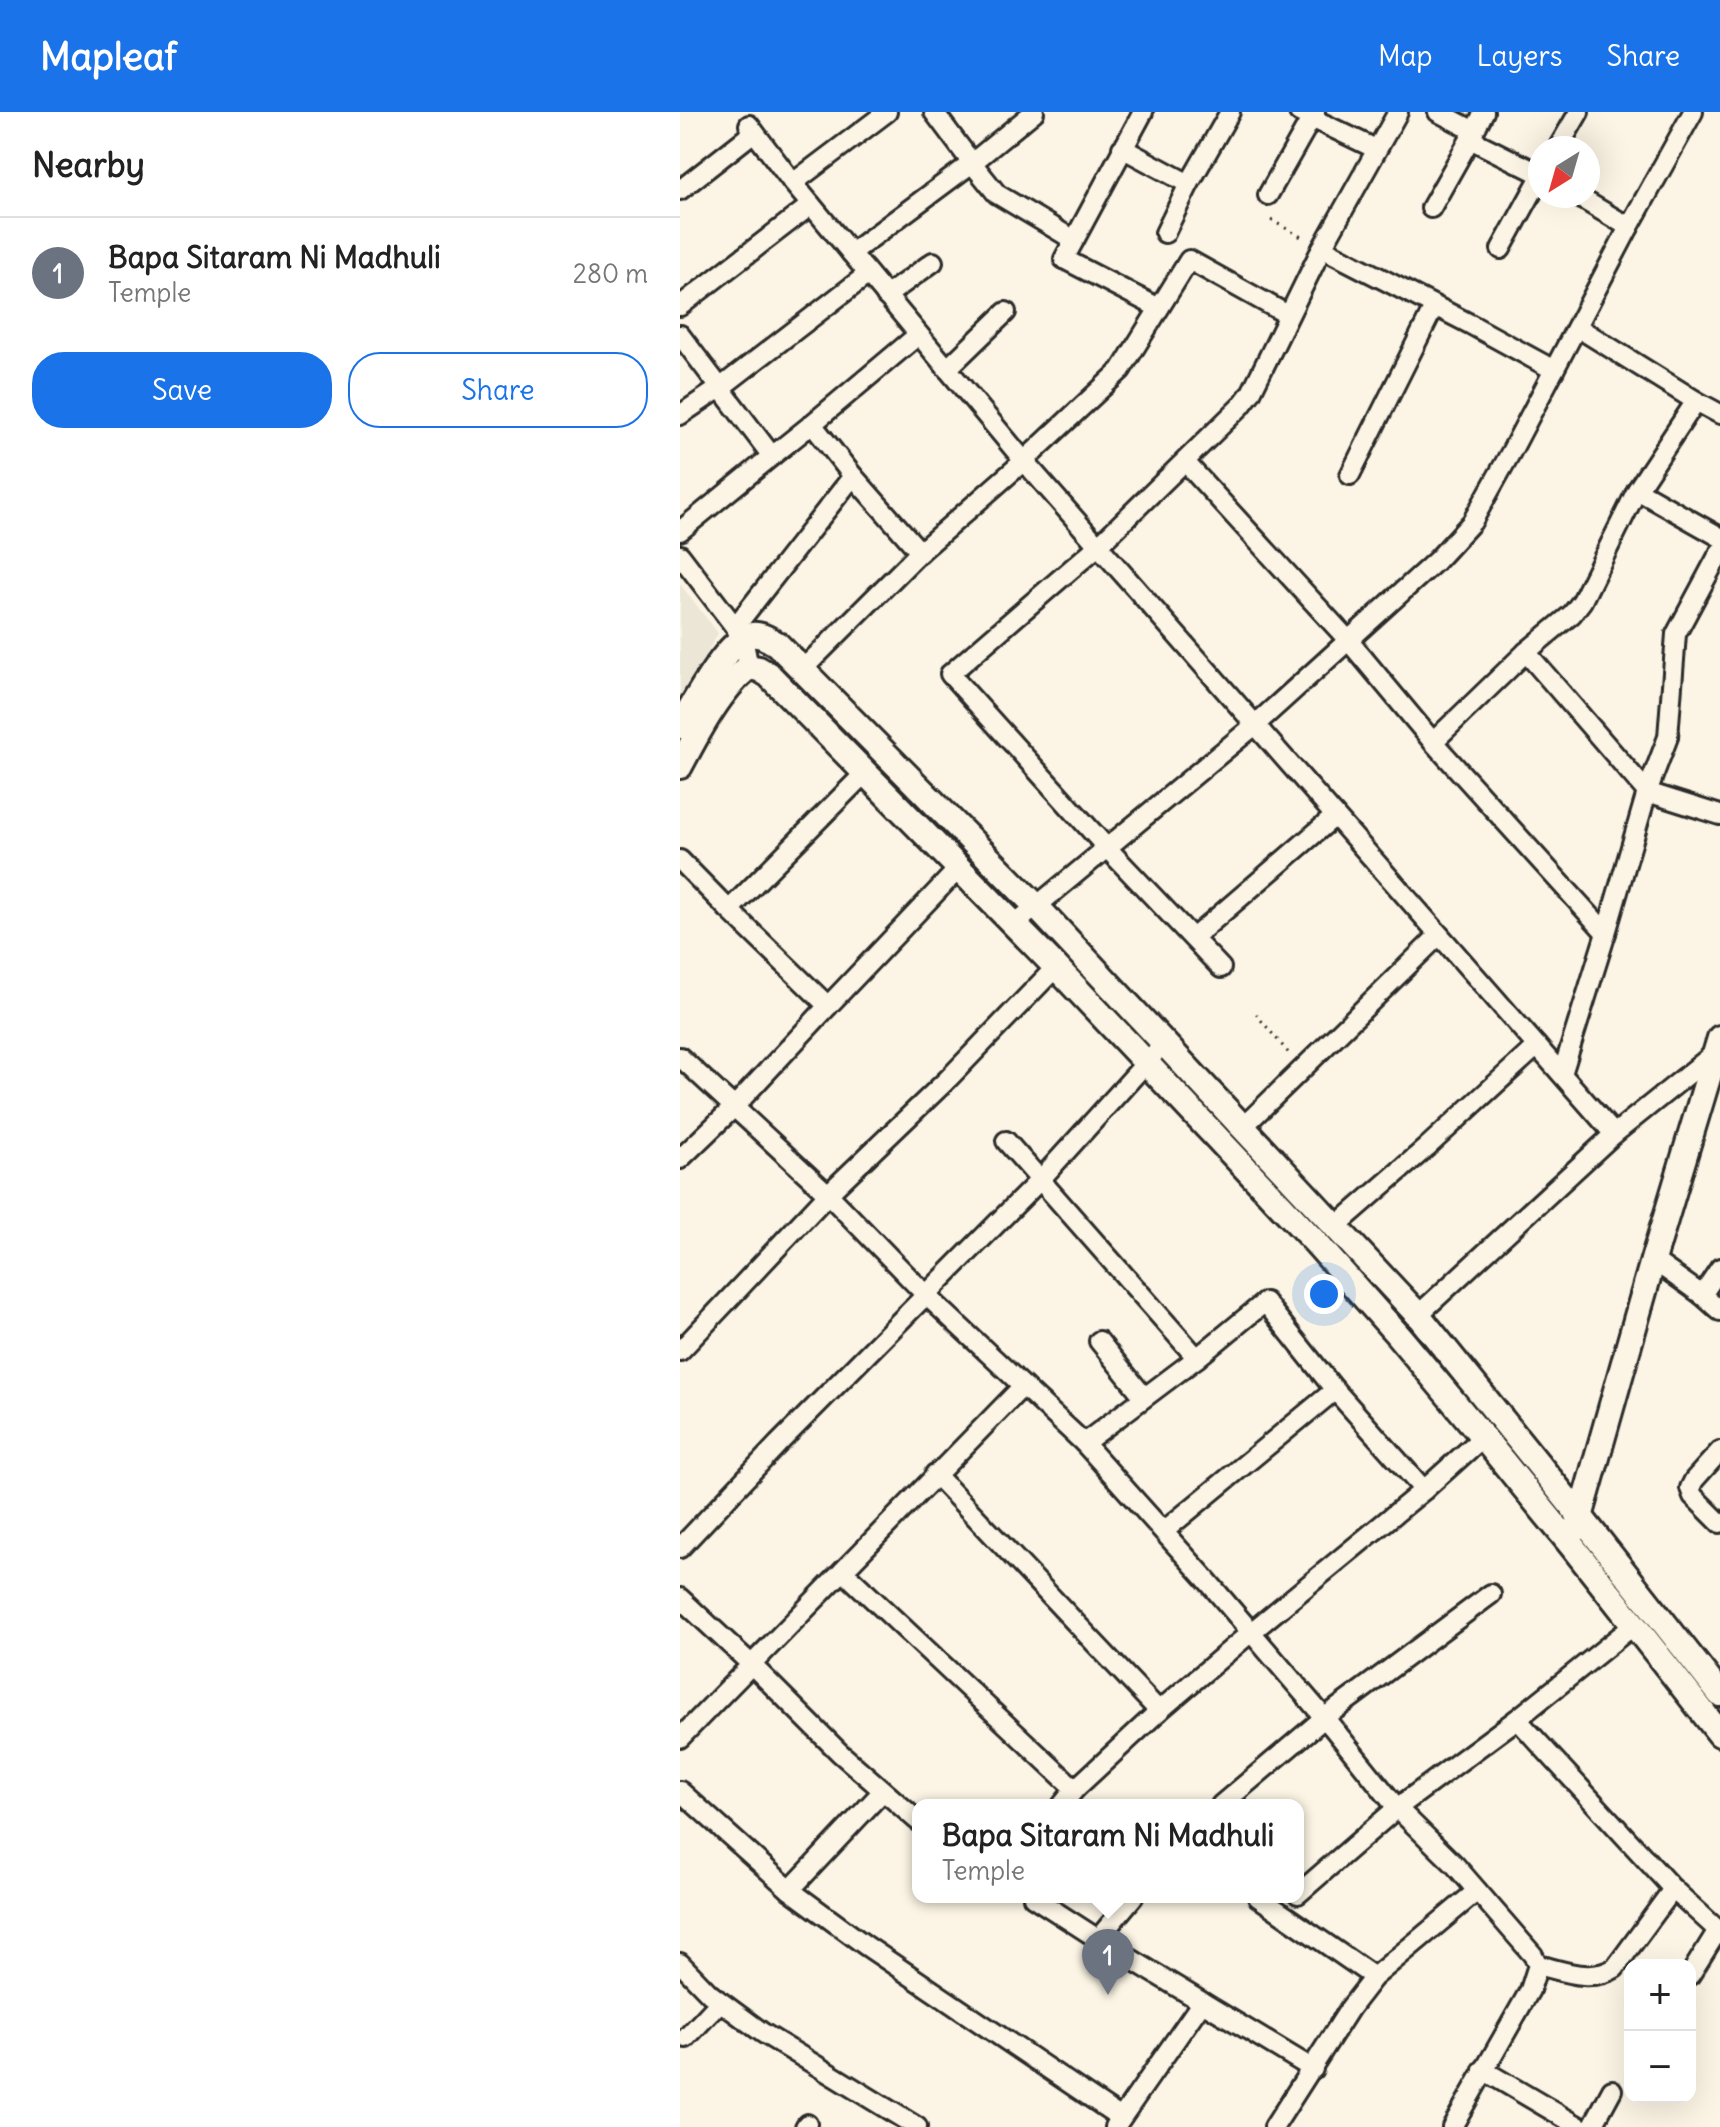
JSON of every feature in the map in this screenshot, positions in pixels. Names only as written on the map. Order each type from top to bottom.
[{"type":"street","points":[[793,183],[887,112]]},
{"type":"street","points":[[934,112],[989,185],[1004,200],[1074,240]]},
{"type":"street","points":[[851,253],[972,163],[1034,112]]},
{"type":"street","points":[[1143,112],[1064,259],[1159,308]]},
{"type":"street","points":[[1165,233],[1230,112]]},
{"type":"street","points":[[1221,968],[1106,847],[950,674],[1098,546],[1186,463],[1246,400],[1322,248],[1398,112]]},
{"type":"street","points":[[1438,112],[1528,169]]},
{"type":"street","points":[[1431,208],[1484,112]]},
{"type":"street","points":[[1565,136],[1579,112]]},
{"type":"street","points":[[1015,924],[1255,725],[1436,561],[1472,522],[1693,112]]},
{"type":"street","points":[[1268,195],[1308,114],[1376,149]]},
{"type":"street","points":[[680,190],[751,128],[811,205],[1024,461],[1614,1134]]},
{"type":"street","points":[[1122,148],[1189,184]]},
{"type":"street","points":[[1501,249],[1528,198]]},
{"type":"street","points":[[680,306],[811,205]]},
{"type":"street","points":[[1597,208],[1629,227]]},
{"type":"street","points":[[1322,248],[1554,370]]},
{"type":"street","points":[[803,669],[920,552],[1121,370],[1189,260],[1288,315]]},
{"type":"street","points":[[886,296],[933,262]]},
{"type":"street","points":[[680,415],[868,274]]},
{"type":"street","points":[[1350,475],[1434,307]]},
{"type":"street","points":[[947,369],[1006,312]]},
{"type":"street","points":[[1577,327],[1720,414]]},
{"type":"street","points":[[680,335],[772,456]]},
{"type":"street","points":[[680,531],[918,335]]},
{"type":"street","points":[[1433,742],[1526,652],[1572,614],[1582,601],[1637,490],[1696,401]]},
{"type":"street","points":[[812,424],[920,552]]},
{"type":"street","points":[[1186,463],[1348,640],[1433,742],[1606,933]]},
{"type":"street","points":[[680,726],[739,633],[853,476]]},
{"type":"street","points":[[1637,490],[1720,537]]},
{"type":"street","points":[[1562,1074],[1647,792],[1668,737],[1676,634],[1720,552]]},
{"type":"street","points":[[680,555],[739,633],[749,667]]},
{"type":"street","points":[[739,633],[769,639],[803,669],[1036,906],[1418,1315],[1720,1694]]},
{"type":"street","points":[[1526,652],[1647,792],[1720,815]]},
{"type":"street","points":[[680,766],[737,676],[749,667],[769,675],[1015,924],[1316,1243],[1483,1437],[1720,1734]]},
{"type":"street","points":[[729,910],[864,774]]},
{"type":"street","points":[[1193,938],[1335,816]]},
{"type":"street","points":[[680,860],[828,1006]]},
{"type":"street","points":[[680,1159],[734,1107],[960,867]]},
{"type":"street","points":[[1243,1127],[1439,935]]},
{"type":"street","points":[[680,1351],[828,1194],[948,1079],[1056,967]]},
{"type":"street","points":[[680,1548],[925,1294],[1040,1180],[1164,1043]]},
{"type":"street","points":[[1418,1315],[1614,1134],[1718,1045]]},
{"type":"street","points":[[1572,1546],[1718,1045]]},
{"type":"street","points":[[1335,1227],[1537,1046]]},
{"type":"street","points":[[680,1057],[828,1194],[925,1294],[1084,1443],[1164,1531],[1397,1808],[1533,1955],[1538,1965],[1530,1990],[1452,2127]]},
{"type":"street","points":[[1006,1141],[1197,1358]]},
{"type":"street","points":[[1653,1260],[1720,1311]]},
{"type":"street","points":[[1702,1295],[1720,1268]]},
{"type":"street","points":[[1084,1443],[1265,1302],[1335,1390],[1424,1490]]},
{"type":"street","points":[[1099,1341],[1144,1397]]},
{"type":"street","points":[[680,1738],[1023,1386]]},
{"type":"street","points":[[1164,1531],[1335,1390]]},
{"type":"street","points":[[1067,1799],[1159,1711],[1483,1437]]},
{"type":"street","points":[[1720,1451],[1690,1488],[1693,1496],[1720,1523]]},
{"type":"street","points":[[935,1474],[1159,1711]]},
{"type":"street","points":[[843,1571],[1075,1789]]},
{"type":"street","points":[[1228,1799],[1324,1718],[1491,1594]]},
{"type":"street","points":[[680,1598],[840,1753],[912,1816]]},
{"type":"street","points":[[1304,1889],[1397,1808],[1517,1719],[1634,1625]]},
{"type":"street","points":[[1517,1719],[1673,1889],[1719,1931],[1696,1966]]},
{"type":"street","points":[[680,1791],[790,1890],[1118,2122],[1202,2002]]},
{"type":"street","points":[[790,1890],[882,1792]]},
{"type":"street","points":[[1538,1965],[1584,1976],[1606,1974],[1615,1968],[1673,1889]]},
{"type":"street","points":[[1274,2127],[1350,2008],[1374,1977],[1477,1891]]},
{"type":"street","points":[[1042,1903],[1313,2069]]},
{"type":"street","points":[[1098,1939],[1128,1903]]},
{"type":"street","points":[[1266,1903],[1374,1977]]},
{"type":"street","points":[[1278,1912],[1288,1903]]},
{"type":"street","points":[[680,1963],[710,1994],[763,2033],[917,2127]]},
{"type":"street","points":[[686,2038],[720,2002]]},
{"type":"street","points":[[1483,2070],[1580,2127]]},
{"type":"street","points":[[1592,2127],[1612,2090]]},
{"type":"path","points":[[1271,220],[1322,248]]},
{"type":"path","points":[[1256,1014],[1301,1068]]},
{"type":"shaded area","points":[[680,584],[718,633],[680,702]]},
{"type":"place","name":"Bapa Sitaram Ni Madhuli","points":[[1108,1995]]}]
